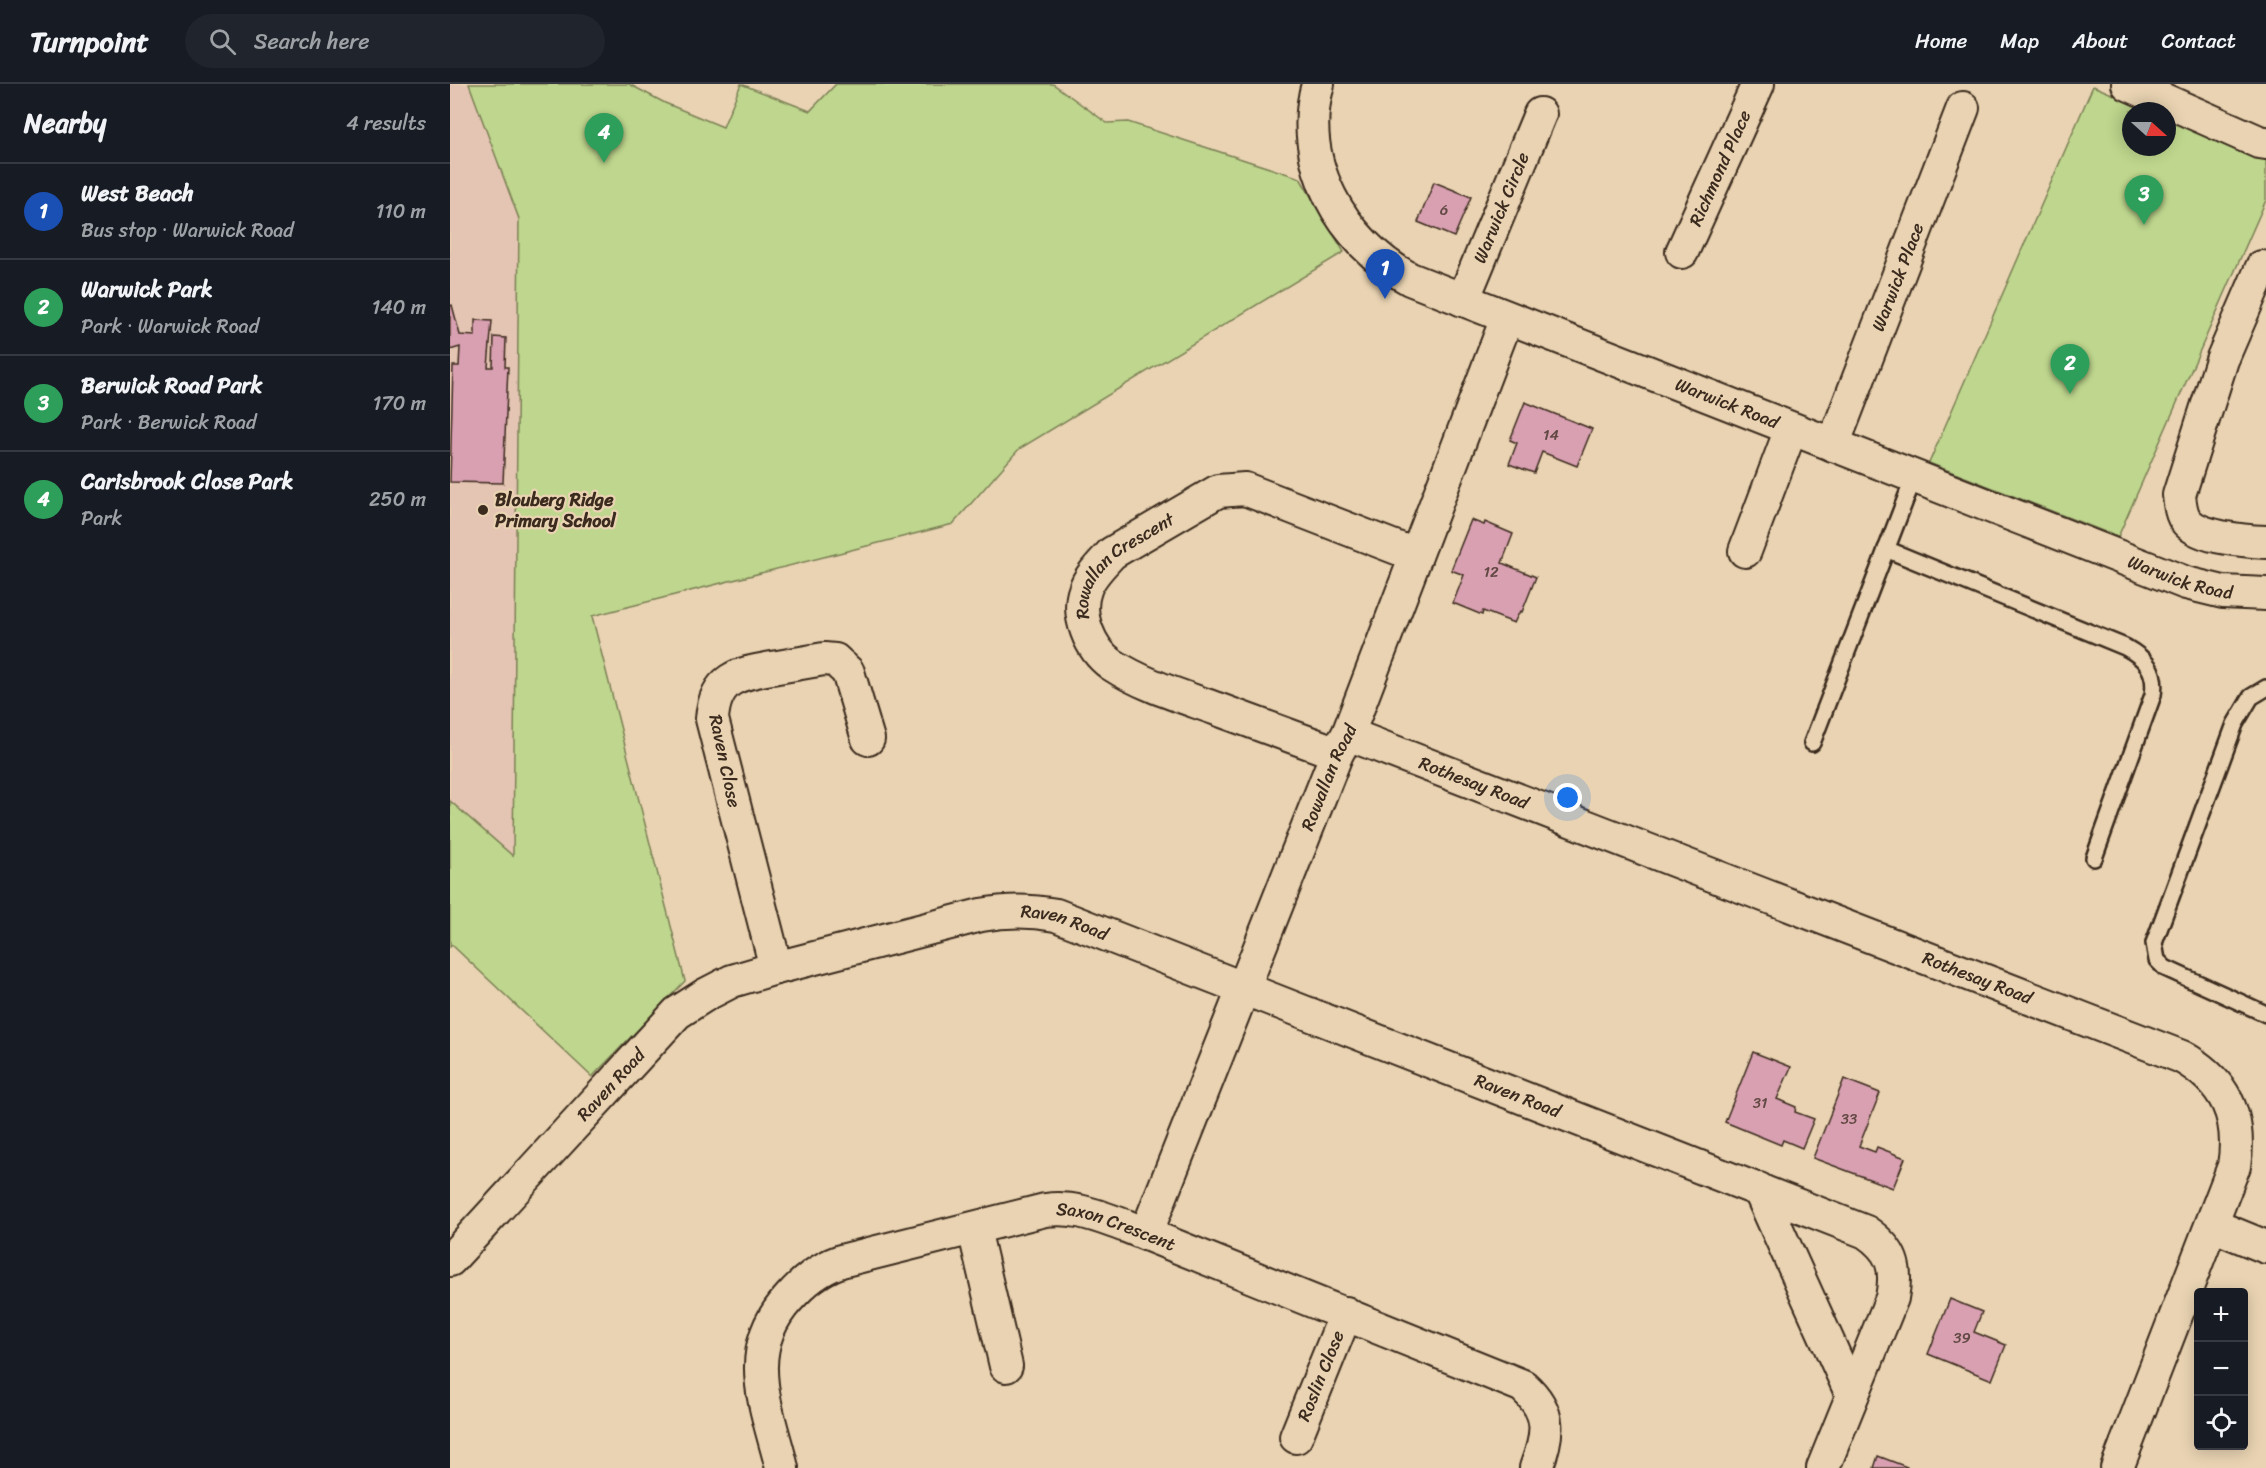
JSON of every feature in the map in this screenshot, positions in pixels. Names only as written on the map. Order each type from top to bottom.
[{"type":"street","name":"Warwick Road","points":[[1318,84],[1313,117],[1314,144],[1325,186],[1343,221],[1358,240],[1396,272],[1507,318],[2186,583],[2223,592],[2266,594]]},
{"type":"street","name":"Richmond Place","points":[[1682,252],[1758,84]]},
{"type":"street","points":[[2128,84],[2259,142],[2266,143]]},
{"type":"street","name":"Warwick Place","points":[[1833,446],[1963,108]]},
{"type":"street","name":"Warwick Circle","points":[[1463,300],[1540,114]]},
{"type":"street","points":[[2262,267],[2222,360],[2179,495],[2183,516],[2194,528],[2245,541],[2266,542]]},
{"type":"street","name":"Rowallan Road","points":[[1146,1234],[1342,744],[1507,318]]},
{"type":"street","points":[[1745,551],[1791,429]]},
{"type":"street","name":"Rowallan Crescent","points":[[1342,744],[1144,682],[1109,662],[1096,648],[1085,627],[1082,615],[1085,590],[1100,566],[1112,553],[1203,498],[1227,488],[1245,489],[1415,555]]},
{"type":"street","name":"Raven Close","points":[[776,968],[712,719],[717,695],[722,686],[745,672],[824,659],[835,660],[848,672],[868,739]]},
{"type":"street","name":"Rothesay Road","points":[[1342,744],[2190,1062],[2211,1077],[2222,1091],[2236,1126],[2237,1147],[2234,1166],[2117,1468]]},
{"type":"street","name":"Raven Road","points":[[450,1260],[677,1013],[705,995],[732,981],[776,968],[981,915],[1020,910],[1056,915],[1866,1232],[1884,1246],[1891,1258],[1894,1281],[1892,1298],[1823,1468]]},
{"type":"street","points":[[1758,1189],[1852,1395]]},
{"type":"street","name":"Saxon Crescent","points":[[782,1468],[761,1385],[760,1366],[766,1329],[803,1282],[831,1264],[1059,1208],[1085,1211],[1146,1234],[1523,1386],[1534,1396],[1546,1424],[1546,1439],[1536,1468]]},
{"type":"street","points":[[2212,1225],[2266,1246]]},
{"type":"street","points":[[974,1229],[1006,1366]]},
{"type":"street","name":"Roslin Close","points":[[1296,1437],[1346,1313]]},
{"type":"lane","points":[[1812,743],[1914,477]]},
{"type":"lane","points":[[1886,549],[2125,647],[2145,661],[2152,674],[2153,695],[2094,858]]},
{"type":"lane","points":[[2266,688],[2251,698],[2235,724],[2154,943],[2157,960],[2165,968],[2266,1014]]},
{"type":"shaded area","name":"Blouberg Ridge Primary School","points":[[450,84],[469,84],[519,219],[513,857],[450,801]]},
{"type":"green space","points":[[469,84],[629,84],[665,103],[723,127],[741,84],[810,111],[836,84],[1053,84],[1107,123],[1128,122],[1300,178],[1344,252],[1019,449],[953,524],[592,616],[685,981],[592,1077],[452,945],[450,947],[450,801],[513,856],[519,219]]},
{"type":"green space","points":[[2093,86],[2131,102],[2122,102],[2122,156],[2176,156],[2176,121],[2266,160],[2266,200],[2118,537],[1929,463]]},
{"type":"building","points":[[1434,182],[1471,197],[1454,237],[1418,222]]},
{"type":"building","points":[[452,305],[460,335],[475,336],[475,320],[492,321],[488,367],[493,367],[494,337],[506,338],[505,367],[508,367],[503,483],[450,482],[453,366],[459,366],[460,347],[450,350],[450,306]]},
{"type":"building","points":[[1525,402],[1592,429],[1577,466],[1542,452],[1534,473],[1509,464],[1517,443],[1510,440]]},
{"type":"building","points":[[1471,520],[1484,525],[1485,522],[1513,534],[1502,563],[1536,577],[1522,612],[1520,611],[1514,623],[1483,611],[1482,615],[1453,603],[1464,575],[1451,570]]},
{"type":"building","points":[[1753,1052],[1791,1067],[1777,1099],[1796,1107],[1795,1112],[1814,1119],[1802,1148],[1783,1140],[1781,1145],[1725,1122]]},
{"type":"building","points":[[1844,1079],[1880,1093],[1859,1146],[1875,1152],[1877,1147],[1905,1158],[1893,1188],[1813,1158]]},
{"type":"building","points":[[1950,1299],[1982,1312],[1974,1332],[2006,1345],[1992,1380],[1928,1354]]},
{"type":"building","points":[[1878,1456],[1907,1467],[1907,1468],[1874,1468]]},
{"type":"place","name":"Carisbrook Close Park","points":[[604,163]]},
{"type":"place","name":"Berwick Road Park","points":[[2144,225]]},
{"type":"place","name":"West Beach","points":[[1385,299]]},
{"type":"place","name":"Warwick Park","points":[[2070,394]]},
{"type":"place","name":"Blouberg Ridge Primary School","points":[[483,510]]}]
